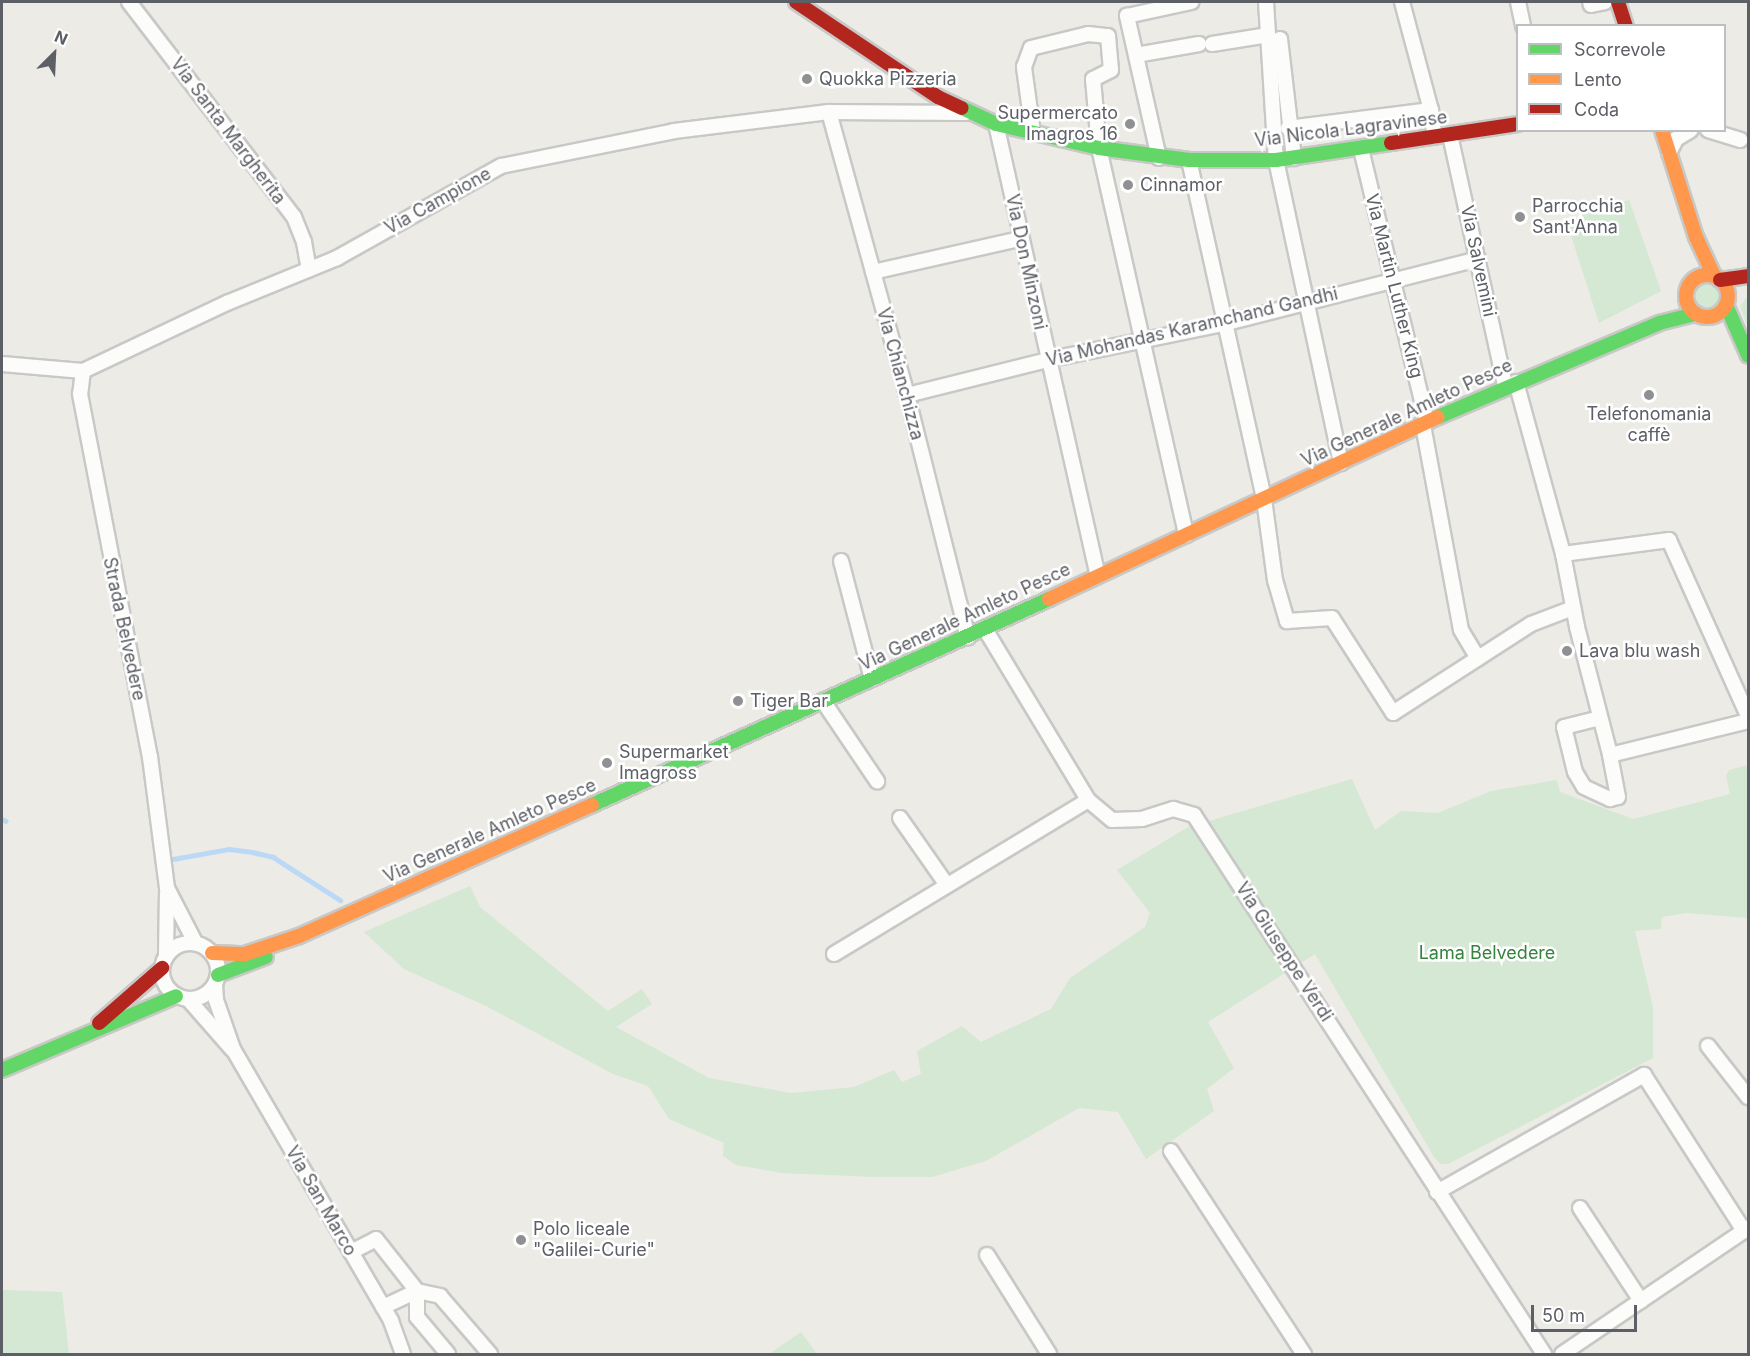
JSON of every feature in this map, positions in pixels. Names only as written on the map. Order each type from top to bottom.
[{"type":"street","name":"Via Santa Margherita","points":[[129,2],[294,217],[304,242],[309,270]]},
{"type":"street","name":"Via Nicola Lagravinese","points":[[796,2],[905,78],[972,113],[996,124],[1099,148],[1159,158],[1276,160],[1516,124]]},
{"type":"street","points":[[1159,158],[1127,16],[1191,2]]},
{"type":"street","points":[[1266,2],[1294,158]]},
{"type":"street","points":[[1402,2],[1431,110],[1435,137]]},
{"type":"street","points":[[1518,2],[1523,24]]},
{"type":"street","points":[[1590,2],[1591,5],[1605,2]]},
{"type":"street","points":[[1618,2],[1625,24]]},
{"type":"street","points":[[1033,133],[1024,67],[1030,48],[1088,34],[1108,36],[1111,70],[1093,79],[1099,148],[1186,535]]},
{"type":"street","points":[[1136,55],[1206,44],[1274,38]]},
{"type":"street","points":[[1274,38],[1276,160],[1341,463]]},
{"type":"street","points":[[1288,128],[1431,110]]},
{"type":"street","name":"Via Campione","points":[[2,364],[83,370],[309,270],[501,166],[674,131],[829,112],[972,113]]},
{"type":"street","name":"Via Chianchizza","points":[[829,112],[907,395],[968,637]]},
{"type":"street","name":"Via Don Minzoni","points":[[996,124],[1047,360],[1098,576]]},
{"type":"street","points":[[1663,132],[1696,237],[1717,278],[1746,351]]},
{"type":"street","points":[[1669,153],[1676,139],[1687,132]]},
{"type":"street","points":[[1715,132],[1745,141]]},
{"type":"street","points":[[1726,132],[1745,141]]},
{"type":"street","name":"Via Salvemini","points":[[1450,135],[1478,259],[1510,384],[1563,554],[1573,608],[1610,755],[1618,797],[1610,799],[1584,787],[1575,772],[1564,727],[1600,718]]},
{"type":"street","name":"Via Martin Luther King","points":[[1361,149],[1425,424],[1461,630],[1478,658]]},
{"type":"street","points":[[1189,160],[1227,323],[1264,499],[1275,580],[1287,621],[1332,618],[1393,713],[1531,624],[1573,608]]},
{"type":"street","points":[[1696,237],[1687,304],[1746,351]]},
{"type":"street","points":[[873,272],[1020,238]]},
{"type":"street","name":"Via Mohandas Karamchand Gandhi","points":[[907,395],[1047,360],[1227,323],[1391,279],[1478,259]]},
{"type":"street","points":[[1688,287],[1700,276],[1717,278],[1749,276]]},
{"type":"street","points":[[1699,315],[1716,315],[1727,302],[1749,284]]},
{"type":"street","name":"Via Generale Amleto Pesce","points":[[1646,328],[1688,287]]},
{"type":"street","name":"Via Generale Amleto Pesce","points":[[298,936],[968,637],[1510,384],[1646,328],[1699,315]]},
{"type":"street","name":"Strada Belvedere","points":[[83,370],[82,405],[150,757],[167,888]]},
{"type":"street","points":[[1563,554],[1669,540],[1749,716]]},
{"type":"street","points":[[841,561],[872,680]]},
{"type":"street","name":"Via Giuseppe Verdi","points":[[985,629],[1088,800],[1112,820],[1142,819],[1173,809],[1194,815],[1544,1354]]},
{"type":"street","points":[[823,701],[878,781]]},
{"type":"street","points":[[1610,755],[1749,721]]},
{"type":"street","points":[[834,954],[1088,800]]},
{"type":"street","points":[[900,818],[947,885]]},
{"type":"street","points":[[167,888],[195,942],[212,953],[245,954],[298,936]]},
{"type":"street","points":[[167,888],[165,984],[182,997],[233,1049]]},
{"type":"street","points":[[2,1070],[82,1034],[120,1022],[182,997],[206,994],[217,980],[251,965],[298,936]]},
{"type":"street","points":[[82,1034],[117,1010],[184,943],[195,942]]},
{"type":"street","points":[[212,953],[217,980],[216,1000],[233,1049]]},
{"type":"street","points":[[1708,1046],[1749,1097]]},
{"type":"street","name":"Via San Marco","points":[[233,1049],[396,1330],[403,1354]]},
{"type":"street","points":[[1437,1192],[1644,1075],[1746,1229],[1562,1354]]},
{"type":"street","points":[[1171,1151],[1304,1354]]},
{"type":"street","points":[[1580,1208],[1641,1300]]},
{"type":"street","points":[[351,1252],[376,1239],[417,1291],[417,1317],[448,1354]]},
{"type":"street","points":[[987,1255],[1049,1354]]},
{"type":"street","points":[[383,1307],[417,1291],[440,1296],[490,1354]]},
{"type":"green space","points":[[1629,200],[1661,291],[1599,323],[1566,220]]},
{"type":"green space","points":[[1706,283],[1715,287],[1719,296],[1715,305],[1706,309],[1697,305],[1693,296],[1697,287]]},
{"type":"green space","points":[[1748,296],[1748,328],[1740,306]]},
{"type":"green space","name":"Lama Belvedere","points":[[1748,765],[1748,918],[1687,913],[1662,917],[1661,929],[1635,931],[1653,1007],[1653,1058],[1448,1164],[1441,1164],[1434,1157],[1315,954],[1208,1022],[1234,1068],[1207,1089],[1214,1111],[1146,1159],[1118,1112],[1079,1108],[986,1161],[932,1177],[874,1177],[782,1173],[736,1165],[723,1156],[724,1143],[669,1119],[648,1086],[613,1074],[486,1006],[404,969],[364,932],[470,886],[480,907],[608,1011],[642,989],[652,1004],[616,1027],[709,1078],[791,1093],[854,1087],[894,1070],[902,1082],[921,1074],[917,1051],[962,1026],[981,1042],[1051,1009],[1070,978],[1145,927],[1150,913],[1117,870],[1188,827],[1352,779],[1375,830],[1401,811],[1438,813],[1491,791],[1557,780],[1560,792],[1633,819],[1730,794],[1726,776],[1729,770]]},
{"type":"green space","points":[[2,1290],[62,1292],[69,1354],[2,1354]]},
{"type":"green space","points":[[801,1332],[817,1354],[769,1354]]},
{"type":"waterway","points":[[2,819],[6,821]]},
{"type":"waterway","points":[[173,859],[229,849],[273,857],[340,900]]},
{"type":"traffic: fast","points":[[962,108],[996,124],[1099,148],[1189,160],[1276,160],[1391,143]]},
{"type":"traffic: fast","points":[[1726,305],[1748,355]]},
{"type":"traffic: fast","points":[[1438,417],[1659,323],[1696,314]]},
{"type":"traffic: fast","points":[[592,805],[1049,599]]},
{"type":"traffic: fast","points":[[218,975],[266,957]]},
{"type":"traffic: fast","points":[[2,1070],[176,996]]},
{"type":"traffic: slow","points":[[1663,132],[1696,237],[1714,276]]},
{"type":"traffic: slow","points":[[1707,275],[1722,281],[1728,296],[1722,311],[1707,317],[1692,311],[1686,296],[1692,281],[1707,275]]},
{"type":"traffic: slow","points":[[1049,599],[1438,417]]},
{"type":"traffic: slow","points":[[212,953],[245,954],[299,936],[592,805]]},
{"type":"traffic: jam","points":[[796,2],[938,97],[962,108]]},
{"type":"traffic: jam","points":[[1618,2],[1625,24]]},
{"type":"traffic: jam","points":[[1391,143],[1516,124]]},
{"type":"traffic: jam","points":[[1720,280],[1748,276]]},
{"type":"traffic: jam","points":[[99,1023],[162,968]]},
{"type":"place","name":"Quokka Pizzeria","points":[[807,79]]},
{"type":"place","name":"Supermercato Imagros 16","points":[[1130,124]]},
{"type":"place","name":"Cinnamor","points":[[1128,185]]},
{"type":"place","name":"Parrocchia Sant'Anna","points":[[1520,217]]},
{"type":"place","name":"Telefonomania caffè","points":[[1649,395]]},
{"type":"place","name":"Lava blu wash","points":[[1567,651]]},
{"type":"place","name":"Tiger Bar","points":[[738,701]]},
{"type":"place","name":"Supermarket Imagross","points":[[607,763]]},
{"type":"place","name":"Polo liceale \"Galilei-Curie\"","points":[[521,1240]]}]
